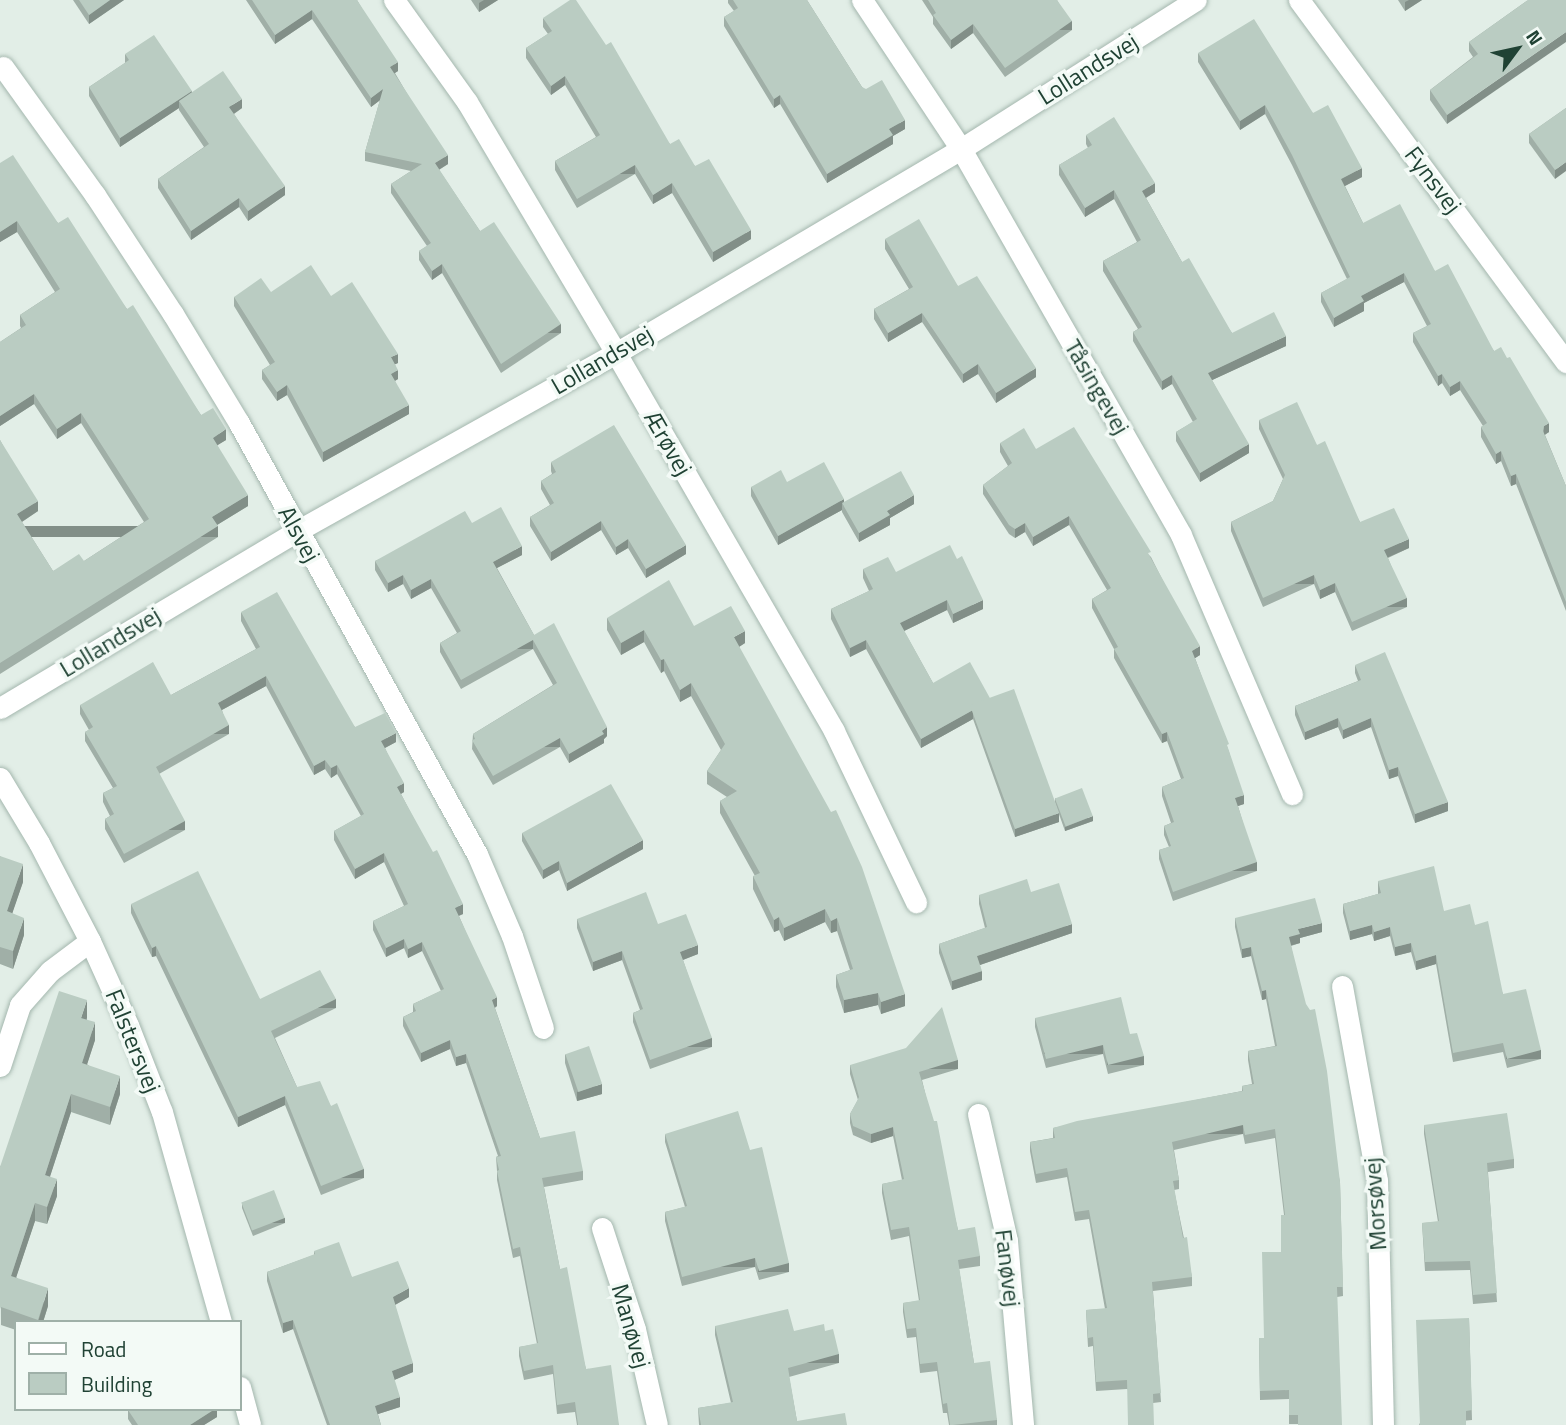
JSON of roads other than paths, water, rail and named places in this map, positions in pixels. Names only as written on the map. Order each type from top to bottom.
[{"type":"street","name":"Ærøvej","points":[[394,0],[467,102],[616,353],[834,732],[907,877],[916,902]]},
{"type":"street","name":"Tåsingevej","points":[[862,0],[961,149],[1181,535],[1292,794]]},
{"type":"street","name":"Lollandsvej","points":[[0,708],[297,531],[616,353],[961,149],[1196,0]]},
{"type":"street","name":"Fynsvej","points":[[1298,0],[1566,362]]},
{"type":"street","name":"Alsvej","points":[[3,67],[95,195],[173,314],[239,423],[477,854],[512,936],[543,1028]]},
{"type":"street","name":"Falstersvej","points":[[0,778],[39,843],[90,941],[162,1112],[220,1320]]},
{"type":"street","points":[[0,1066],[20,1005],[50,971],[90,941]]},
{"type":"street","name":"Morsøvej","points":[[1342,986],[1377,1180],[1383,1425]]},
{"type":"street","name":"Fanøvej","points":[[978,1114],[1007,1241],[1023,1425]]},
{"type":"street","name":"Manøvej","points":[[602,1228],[635,1329],[657,1425]]},
{"type":"street","points":[[242,1395],[250,1425]]}]
